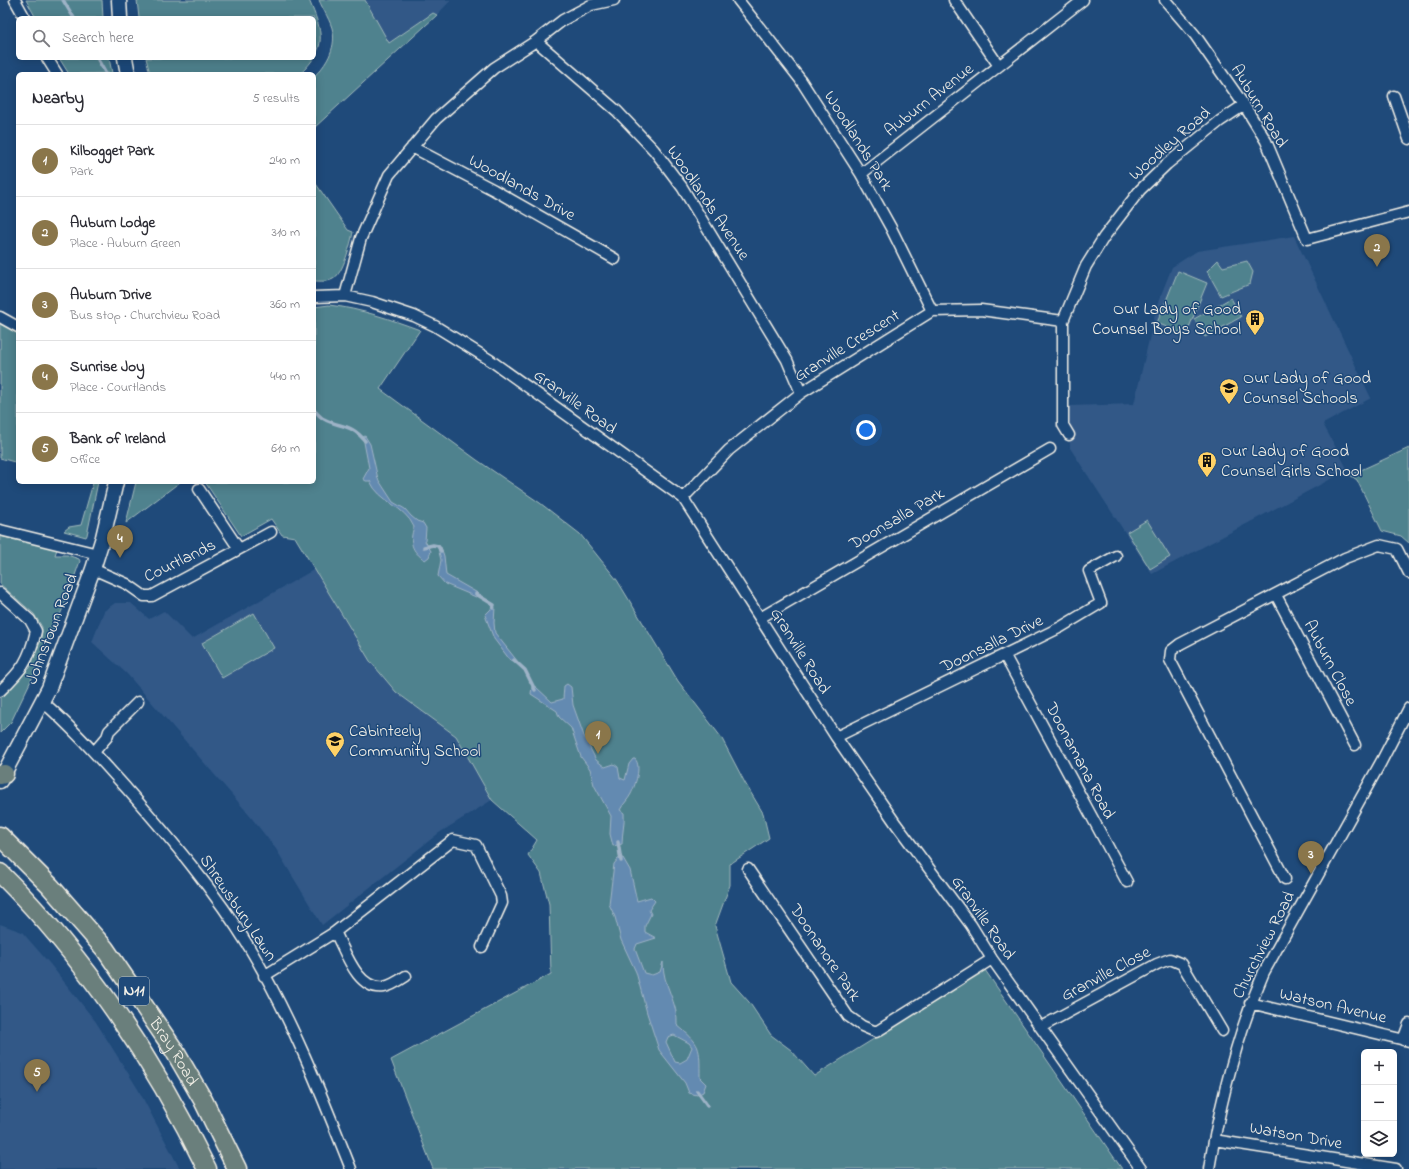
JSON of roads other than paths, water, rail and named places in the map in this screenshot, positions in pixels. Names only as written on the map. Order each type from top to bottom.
[{"type":"highway","name":"Bray Road","points":[[0,836],[50,886],[106,949],[174,1050],[203,1100],[237,1169]]},
{"type":"highway","name":"Bray Road","points":[[0,873],[76,959],[134,1040],[176,1110],[207,1169]]},
{"type":"highway","points":[[0,889],[22,898]]},
{"type":"street","points":[[15,0],[24,16]]},
{"type":"street","points":[[119,0],[120,16]]},
{"type":"street","points":[[345,296],[360,238],[390,175],[436,119],[494,68],[536,41],[563,20],[590,2],[614,0]]},
{"type":"street","name":"Woodlands Park","points":[[738,0],[800,79],[861,174],[891,228],[932,311]]},
{"type":"street","name":"Auburn Avenue","points":[[954,0],[999,66]]},
{"type":"street","name":"Auburn Avenue","points":[[861,174],[1083,0]]},
{"type":"street","name":"Auburn Road","points":[[1166,0],[1195,35],[1244,105],[1266,141],[1307,239],[1409,212]]},
{"type":"street","name":"Woodlands Avenue","points":[[536,41],[617,111],[654,150],[682,187],[784,354],[801,393]]},
{"type":"street","points":[[48,60],[56,72]]},
{"type":"street","points":[[125,60],[128,72]]},
{"type":"street","points":[[1394,96],[1409,139]]},
{"type":"street","name":"Woodley Road","points":[[1069,435],[1063,425],[1063,321],[1086,266],[1104,237],[1140,190],[1167,164],[1220,121],[1244,105]]},
{"type":"street","name":"Woodlands Drive","points":[[412,147],[494,190],[615,259]]},
{"type":"street","name":"Granville Road","points":[[316,297],[345,296],[396,309],[435,326],[490,360],[683,498],[836,737],[896,824],[971,925],[992,959],[1141,1169]]},
{"type":"street","points":[[932,311],[981,310],[1063,321]]},
{"type":"street","name":"Granville Crescent","points":[[683,498],[729,450],[801,393],[932,311]]},
{"type":"street","points":[[0,317],[16,326]]},
{"type":"street","name":"Doonsalla Park","points":[[760,618],[1050,449]]},
{"type":"street","name":"Johnstown Road","points":[[1,777],[44,702],[98,554],[116,484]]},
{"type":"street","name":"Courtlands","points":[[198,489],[239,549]]},
{"type":"street","points":[[0,530],[98,554]]},
{"type":"street","name":"Courtlands","points":[[93,569],[127,584],[144,596],[152,596],[272,532]]},
{"type":"street","points":[[1284,879],[1170,660],[1171,651],[1174,647],[1276,596],[1345,558],[1379,545],[1397,549],[1409,573]]},
{"type":"street","name":"Doonsalla Drive","points":[[836,737],[1061,628],[1101,602],[1089,571],[1116,556]]},
{"type":"street","points":[[0,593],[30,620],[36,631],[28,660],[21,671],[0,691]]},
{"type":"street","name":"Auburn Close","points":[[1276,596],[1356,745]]},
{"type":"street","name":"Doonamana Road","points":[[1005,656],[1127,882]]},
{"type":"street","name":"Shrewsbury Lawn","points":[[44,702],[94,752],[167,834],[249,946],[308,1062],[352,1169]]},
{"type":"street","points":[[94,752],[107,737],[109,731],[138,702]]},
{"type":"street","name":"Churchview Road","points":[[1210,1169],[1214,1140],[1250,1003],[1264,972],[1381,762],[1409,708]]},
{"type":"street","points":[[264,976],[336,932],[453,840],[476,845],[501,896],[502,903],[482,947]]},
{"type":"street","name":"Doonanore Park","points":[[748,869],[848,1016],[862,1026],[876,1032],[992,959]]},
{"type":"street","points":[[336,932],[358,974],[367,984],[377,987],[385,987],[406,976]]},
{"type":"street","name":"Granville Close","points":[[1041,1027],[1157,964],[1170,959],[1182,964],[1222,1030]]},
{"type":"street","name":"Watson Avenue","points":[[1250,1003],[1406,1040]]},
{"type":"street","points":[[1406,1040],[1409,1024]]},
{"type":"street","name":"Watson Drive","points":[[1214,1140],[1346,1165],[1396,1169]]},
{"type":"waterway","points":[[63,0],[73,16]]},
{"type":"waterway","points":[[98,60],[105,72]]},
{"type":"waterway","points":[[316,412],[330,422],[355,431],[365,441]]},
{"type":"waterway","points":[[424,547],[433,545],[438,546],[441,551]]},
{"type":"waterway","points":[[476,594],[494,605],[493,608]]},
{"type":"waterway","points":[[514,660],[525,670],[535,690]]},
{"type":"waterway","points":[[618,842],[621,861]]},
{"type":"waterway","points":[[697,1091],[707,1105]]},
{"type":"place","name":"Auburn Lodge","points":[[1377,267]]},
{"type":"place","name":"Our Lady of Good Counsel Boys School","points":[[1255,336]]},
{"type":"place","name":"Our Lady of Good Counsel Schools","points":[[1229,405]]},
{"type":"place","name":"Our Lady of Good Counsel Girls School","points":[[1207,478]]},
{"type":"place","name":"Sunrise Joy","points":[[120,558]]},
{"type":"place","name":"Kilbogget Park","points":[[598,754]]},
{"type":"place","name":"Cabinteely Community School","points":[[335,758]]},
{"type":"place","name":"Auburn Drive","points":[[1311,874]]},
{"type":"place","name":"Bank of Ireland","points":[[37,1092]]}]
